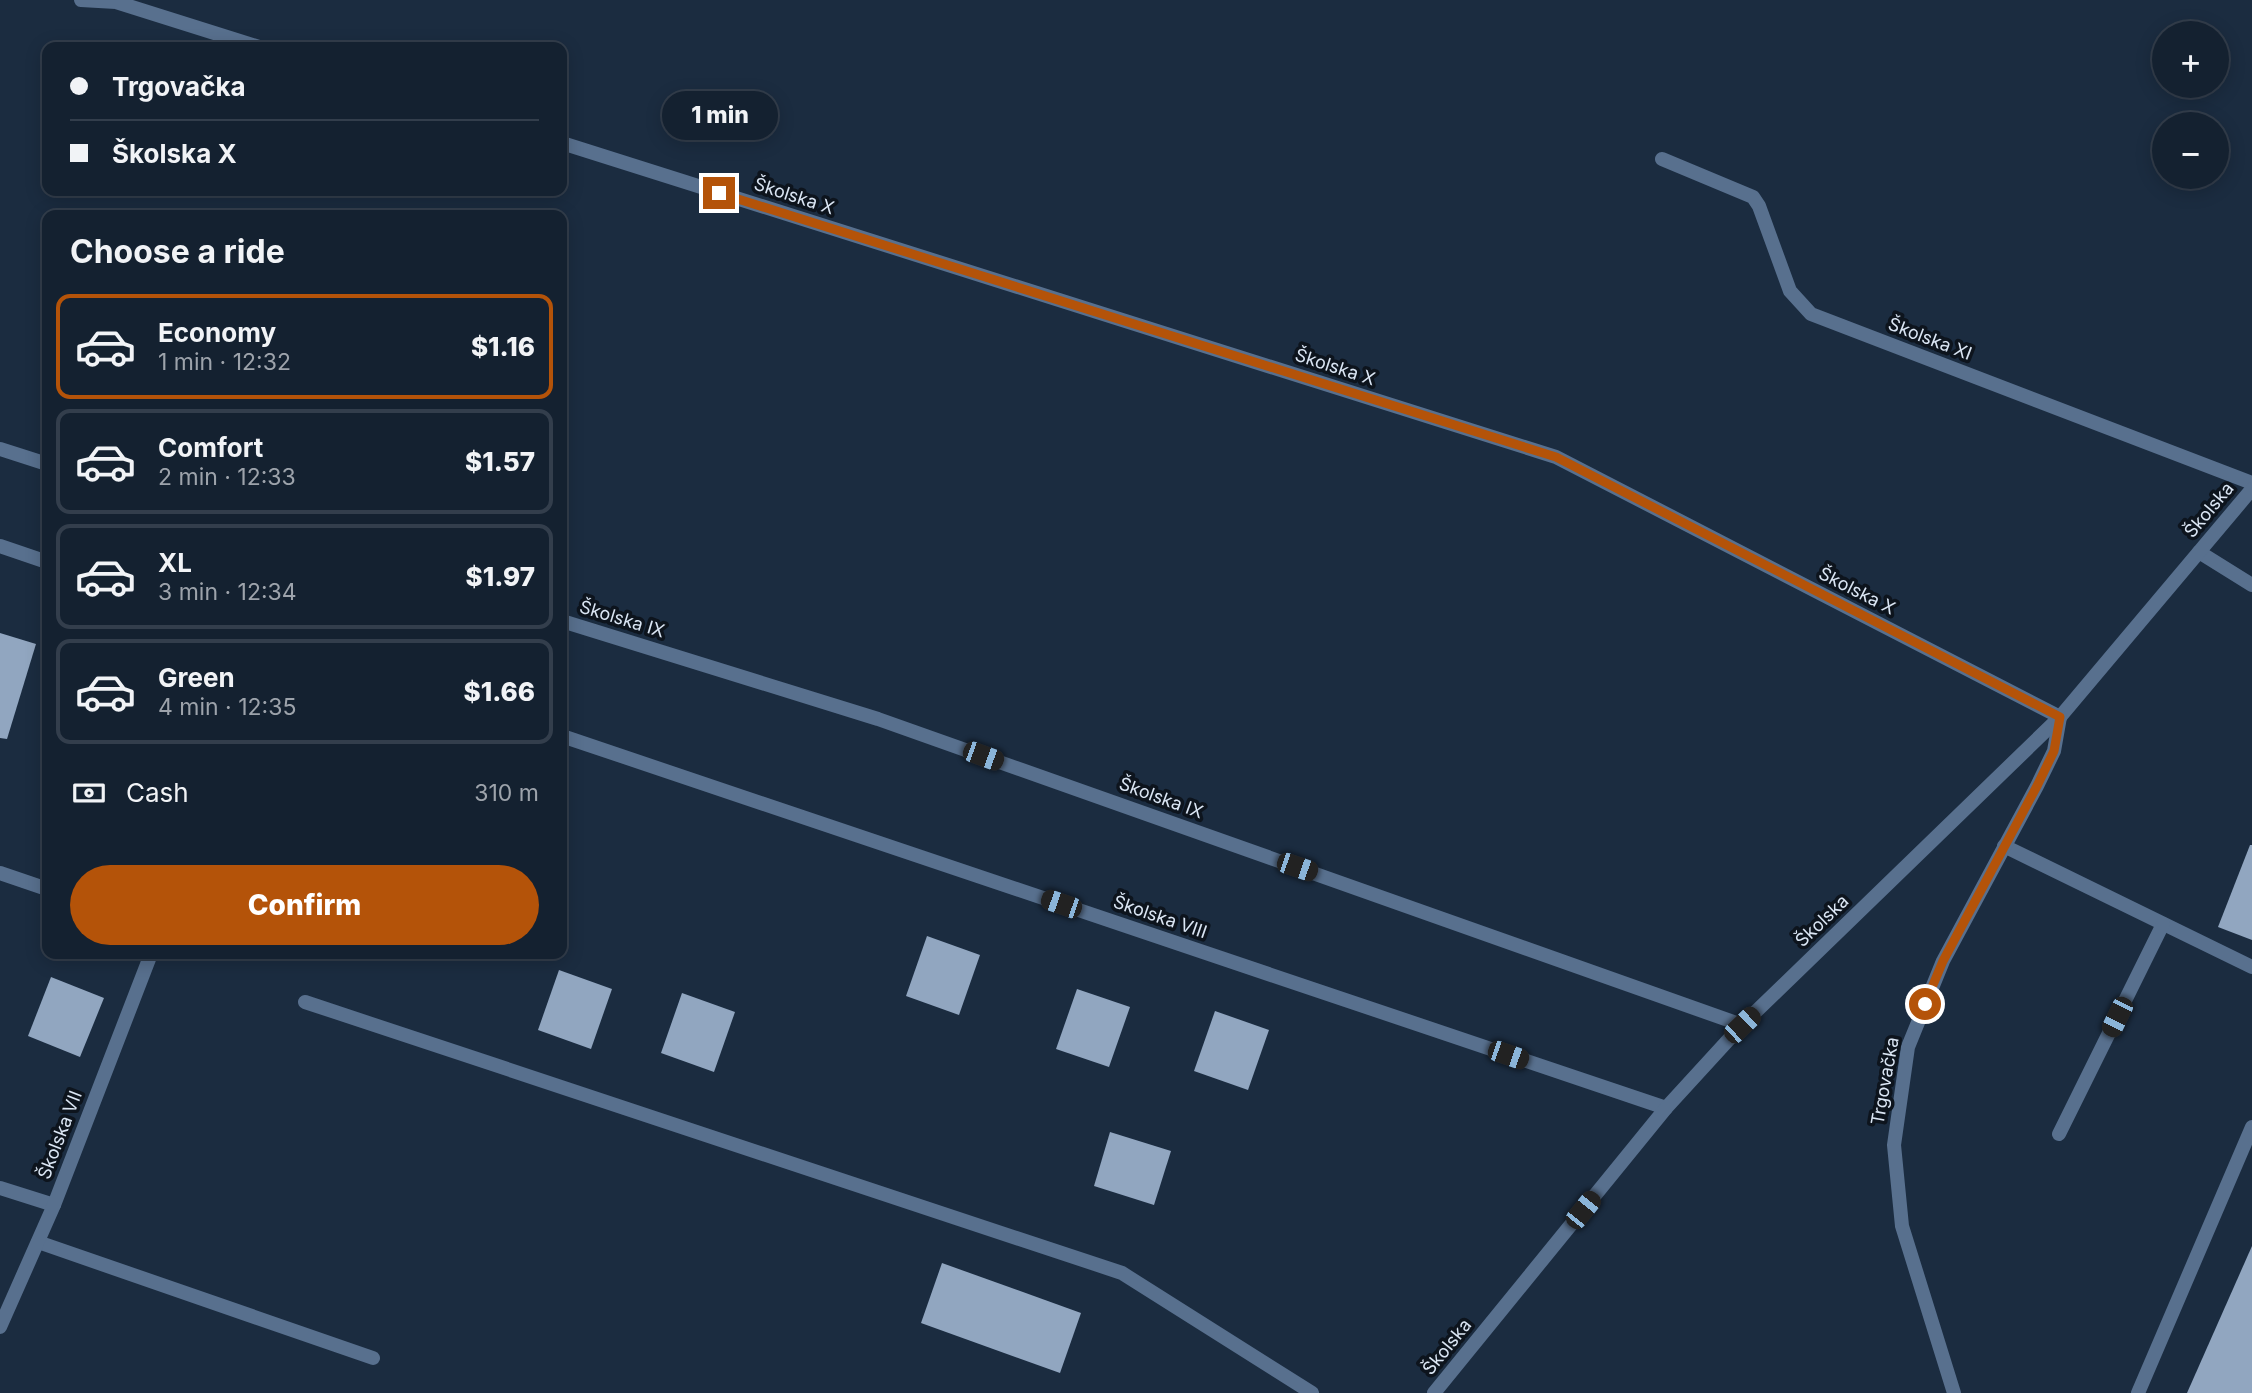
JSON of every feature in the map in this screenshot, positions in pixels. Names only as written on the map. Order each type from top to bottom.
[{"type":"street","points":[[81,0],[116,2],[243,42]]},
{"type":"street","name":"Školska X","points":[[567,145],[1556,457],[2060,717]]},
{"type":"street","name":"Školska XI","points":[[1661,159],[1753,197],[1759,206],[1790,291],[1811,314],[2252,483]]},
{"type":"street","points":[[0,449],[42,462]]},
{"type":"street","name":"Školska","points":[[1434,1393],[1666,1108],[1742,1025],[2060,717],[2252,489]]},
{"type":"street","points":[[0,547],[42,560]]},
{"type":"street","points":[[2199,552],[2252,585]]},
{"type":"street","name":"Školska IX","points":[[567,623],[878,719],[1742,1025]]},
{"type":"street","name":"Trgovačka","points":[[1954,1393],[1902,1226],[1894,1145],[1908,1046],[1943,961],[2054,751],[2060,717]]},
{"type":"street","name":"Školska VIII","points":[[567,738],[1666,1108]]},
{"type":"street","points":[[2004,846],[2252,967]]},
{"type":"street","points":[[0,873],[42,887]]},
{"type":"street","points":[[2059,1134],[2163,923]]},
{"type":"street","name":"Školska VII","points":[[0,1328],[54,1205],[149,959]]},
{"type":"street","points":[[305,1002],[1122,1273],[1312,1393]]},
{"type":"street","points":[[2138,1393],[2252,1127]]},
{"type":"street","points":[[0,1188],[54,1205]]},
{"type":"street","points":[[38,1242],[373,1358]]},
{"type":"building","points":[[0,633],[36,644],[7,739],[0,738]]},
{"type":"building","points":[[2252,845],[2252,940],[2218,927]]},
{"type":"building","points":[[927,936],[980,955],[959,1015],[906,996]]},
{"type":"building","points":[[559,970],[612,989],[591,1049],[538,1030]]},
{"type":"building","points":[[51,977],[104,998],[80,1057],[28,1036]]},
{"type":"building","points":[[1077,989],[1130,1007],[1109,1067],[1056,1049]]},
{"type":"building","points":[[682,993],[735,1012],[714,1072],[661,1053]]},
{"type":"building","points":[[1215,1011],[1269,1030],[1248,1090],[1194,1071]]},
{"type":"building","points":[[1110,1132],[1171,1151],[1154,1205],[1094,1186]]},
{"type":"building","points":[[2252,1246],[2252,1393],[2187,1393]]},
{"type":"building","points":[[942,1263],[1081,1313],[1060,1373],[921,1323]]},
{"type":"route","points":[[719,193],[1556,457],[2060,717],[2054,751],[1943,961],[1925,1004]]}]
